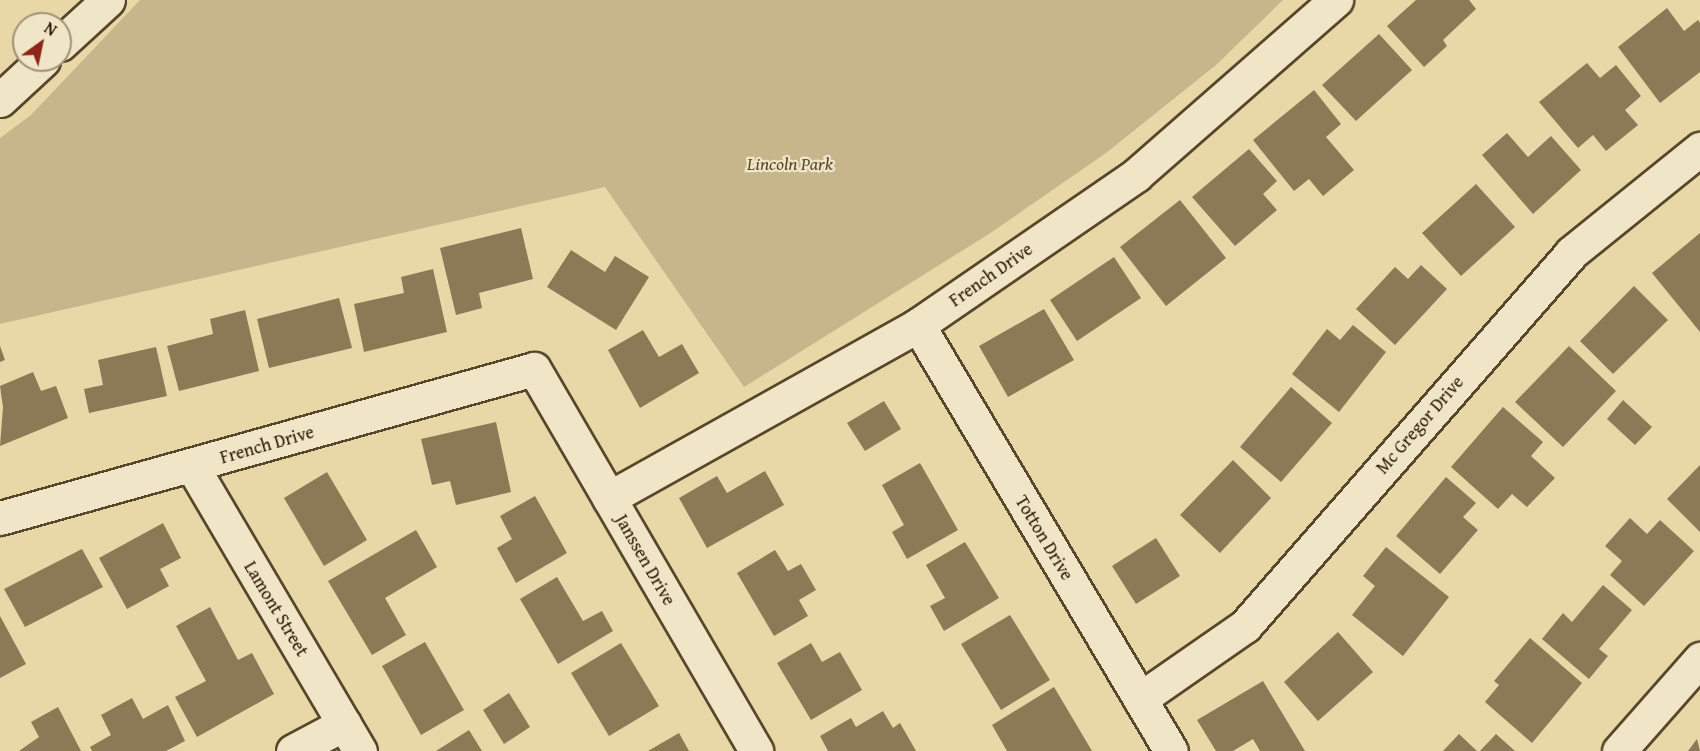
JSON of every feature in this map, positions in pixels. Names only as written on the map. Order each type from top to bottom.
[{"type":"street","points":[[72,33],[108,0]]},
{"type":"street","name":"French Drive","points":[[609,498],[918,325],[1136,175],[1336,0]]},
{"type":"street","points":[[0,100],[30,72]]},
{"type":"street","name":"Mc Gregor Drive","points":[[1140,699],[1245,626],[1571,252],[1700,149]]},
{"type":"street","name":"Totton Drive","points":[[918,325],[1170,751]]},
{"type":"street","name":"French Drive","points":[[0,518],[534,369]]},
{"type":"street","name":"Janssen Drive","points":[[534,369],[756,751]]},
{"type":"street","name":"Lamont Street","points":[[192,466],[360,751]]},
{"type":"street","points":[[1619,751],[1700,659]]},
{"type":"street","points":[[293,751],[344,724]]},
{"type":"green space","name":"Lincoln Park","points":[[140,0],[1283,0],[1216,65],[1106,153],[992,232],[744,387],[605,187],[0,324],[0,138],[31,115]]},
{"type":"building","points":[[1416,0],[1469,0],[1476,9],[1443,40],[1447,46],[1424,67],[1387,26]]},
{"type":"building","points":[[1667,8],[1684,31],[1698,20],[1700,23],[1700,72],[1660,103],[1618,47]]},
{"type":"building","points":[[1379,34],[1412,70],[1356,121],[1322,85]]},
{"type":"building","points":[[1587,63],[1600,78],[1616,65],[1641,96],[1625,110],[1638,125],[1606,151],[1593,135],[1578,148],[1539,102]]},
{"type":"building","points":[[1314,90],[1341,124],[1326,137],[1354,170],[1323,196],[1309,179],[1294,191],[1253,140]]},
{"type":"building","points":[[1507,133],[1528,157],[1551,136],[1581,170],[1533,214],[1482,155]]},
{"type":"building","points":[[1249,149],[1277,181],[1263,194],[1277,210],[1235,246],[1192,197]]},
{"type":"building","points":[[1476,184],[1515,227],[1461,276],[1422,233]]},
{"type":"building","points":[[1180,200],[1226,258],[1166,306],[1120,247]]},
{"type":"building","points":[[521,228],[533,279],[479,293],[482,308],[456,315],[440,248]]},
{"type":"building","points":[[1700,233],[1700,332],[1652,273]]},
{"type":"building","points":[[571,250],[605,272],[615,256],[649,277],[616,330],[547,287]]},
{"type":"building","points":[[1114,257],[1141,298],[1077,341],[1050,300]]},
{"type":"building","points":[[1421,265],[1447,289],[1395,345],[1356,309],[1395,267],[1408,279]]},
{"type":"building","points":[[433,269],[447,332],[364,352],[354,304],[404,293],[401,277]]},
{"type":"building","points":[[1634,286],[1668,320],[1613,374],[1580,341]]},
{"type":"building","points":[[339,298],[352,348],[269,368],[257,319]]},
{"type":"building","points":[[1044,309],[1074,360],[1008,397],[979,346]]},
{"type":"building","points":[[245,310],[259,371],[179,391],[167,346],[213,334],[210,319]]},
{"type":"building","points":[[1353,325],[1386,352],[1339,412],[1292,374],[1327,329],[1340,340]]},
{"type":"building","points":[[643,330],[659,357],[682,344],[699,373],[640,408],[608,350]]},
{"type":"building","points":[[0,346],[5,360],[0,362]]},
{"type":"building","points":[[1569,346],[1616,391],[1563,447],[1515,402]]},
{"type":"building","points":[[156,347],[167,396],[89,413],[84,389],[103,385],[98,360]]},
{"type":"building","points":[[33,372],[41,391],[56,386],[68,418],[0,446],[3,407],[0,386]]},
{"type":"building","points":[[1291,387],[1332,423],[1281,482],[1240,447]]},
{"type":"building","points":[[1623,400],[1652,427],[1635,445],[1607,419]]},
{"type":"building","points":[[884,401],[901,429],[865,451],[847,423]]},
{"type":"building","points":[[1503,407],[1543,442],[1531,456],[1555,478],[1527,507],[1512,494],[1498,509],[1451,467]]},
{"type":"building","points":[[496,422],[511,492],[456,505],[450,481],[432,485],[421,439]]},
{"type":"building","points":[[1233,460],[1271,498],[1220,553],[1180,515]]},
{"type":"building","points":[[920,463],[958,530],[907,559],[892,532],[904,525],[882,485]]},
{"type":"building","points":[[1700,465],[1700,532],[1667,499]]},
{"type":"building","points":[[765,471],[784,505],[707,548],[679,498],[717,476],[727,493]]},
{"type":"building","points":[[327,472],[367,540],[324,566],[284,498]]},
{"type":"building","points":[[1446,477],[1476,503],[1463,517],[1478,530],[1440,574],[1396,536]]},
{"type":"building","points":[[535,496],[567,553],[516,583],[497,548],[512,539],[500,516]]},
{"type":"building","points":[[1630,518],[1647,534],[1660,520],[1694,551],[1644,606],[1610,575],[1622,561],[1605,546]]},
{"type":"building","points":[[163,523],[181,558],[160,569],[169,586],[127,609],[99,558]]},
{"type":"building","points":[[416,530],[437,567],[385,598],[406,635],[372,655],[328,581]]},
{"type":"building","points":[[1156,538],[1180,576],[1136,604],[1112,566]]},
{"type":"building","points":[[965,542],[999,598],[944,631],[930,606],[945,598],[926,565]]},
{"type":"building","points":[[1386,547],[1449,597],[1403,656],[1352,615],[1375,586],[1363,576]]},
{"type":"building","points":[[82,549],[103,587],[25,627],[4,589]]},
{"type":"building","points":[[775,550],[788,571],[801,564],[816,590],[799,600],[808,616],[774,636],[737,573]]},
{"type":"building","points":[[557,577],[583,621],[602,611],[613,631],[558,664],[520,599]]},
{"type":"building","points":[[1603,585],[1632,610],[1599,649],[1608,656],[1589,679],[1542,639],[1563,613],[1572,622]]},
{"type":"building","points":[[210,607],[238,660],[252,653],[274,694],[197,737],[175,697],[206,681],[176,626]]},
{"type":"building","points":[[1010,615],[1050,680],[1001,710],[961,644]]},
{"type":"building","points":[[0,616],[26,664],[0,678]]},
{"type":"building","points":[[1338,632],[1373,672],[1318,721],[1284,682]]},
{"type":"building","points":[[1530,638],[1582,683],[1532,743],[1485,702],[1499,685],[1494,681]]},
{"type":"building","points":[[425,642],[464,710],[421,735],[382,666]]},
{"type":"building","points":[[621,643],[659,706],[609,736],[571,673]]},
{"type":"building","points":[[811,643],[822,662],[840,652],[862,690],[811,720],[777,663]]},
{"type":"building","points":[[1263,681],[1305,751],[1260,751],[1253,739],[1233,751],[1216,751],[1197,720]]},
{"type":"building","points":[[1054,687],[1092,751],[1007,751],[992,725]]},
{"type":"building","points":[[509,693],[530,727],[504,744],[483,710]]},
{"type":"building","points":[[132,698],[143,719],[168,705],[185,741],[166,751],[92,751],[90,747],[111,735],[101,715]]},
{"type":"building","points":[[58,707],[81,751],[19,751],[39,737],[31,722]]},
{"type":"building","points":[[883,711],[893,728],[900,723],[916,751],[828,751],[820,736],[851,718],[856,727]]},
{"type":"building","points":[[469,730],[482,751],[436,751]]},
{"type":"building","points":[[679,733],[689,751],[648,751]]},
{"type":"building","points":[[1459,734],[1477,751],[1443,751]]},
{"type":"building","points":[[1496,734],[1515,751],[1480,751]]},
{"type":"building","points":[[1697,739],[1700,751],[1688,751]]}]
